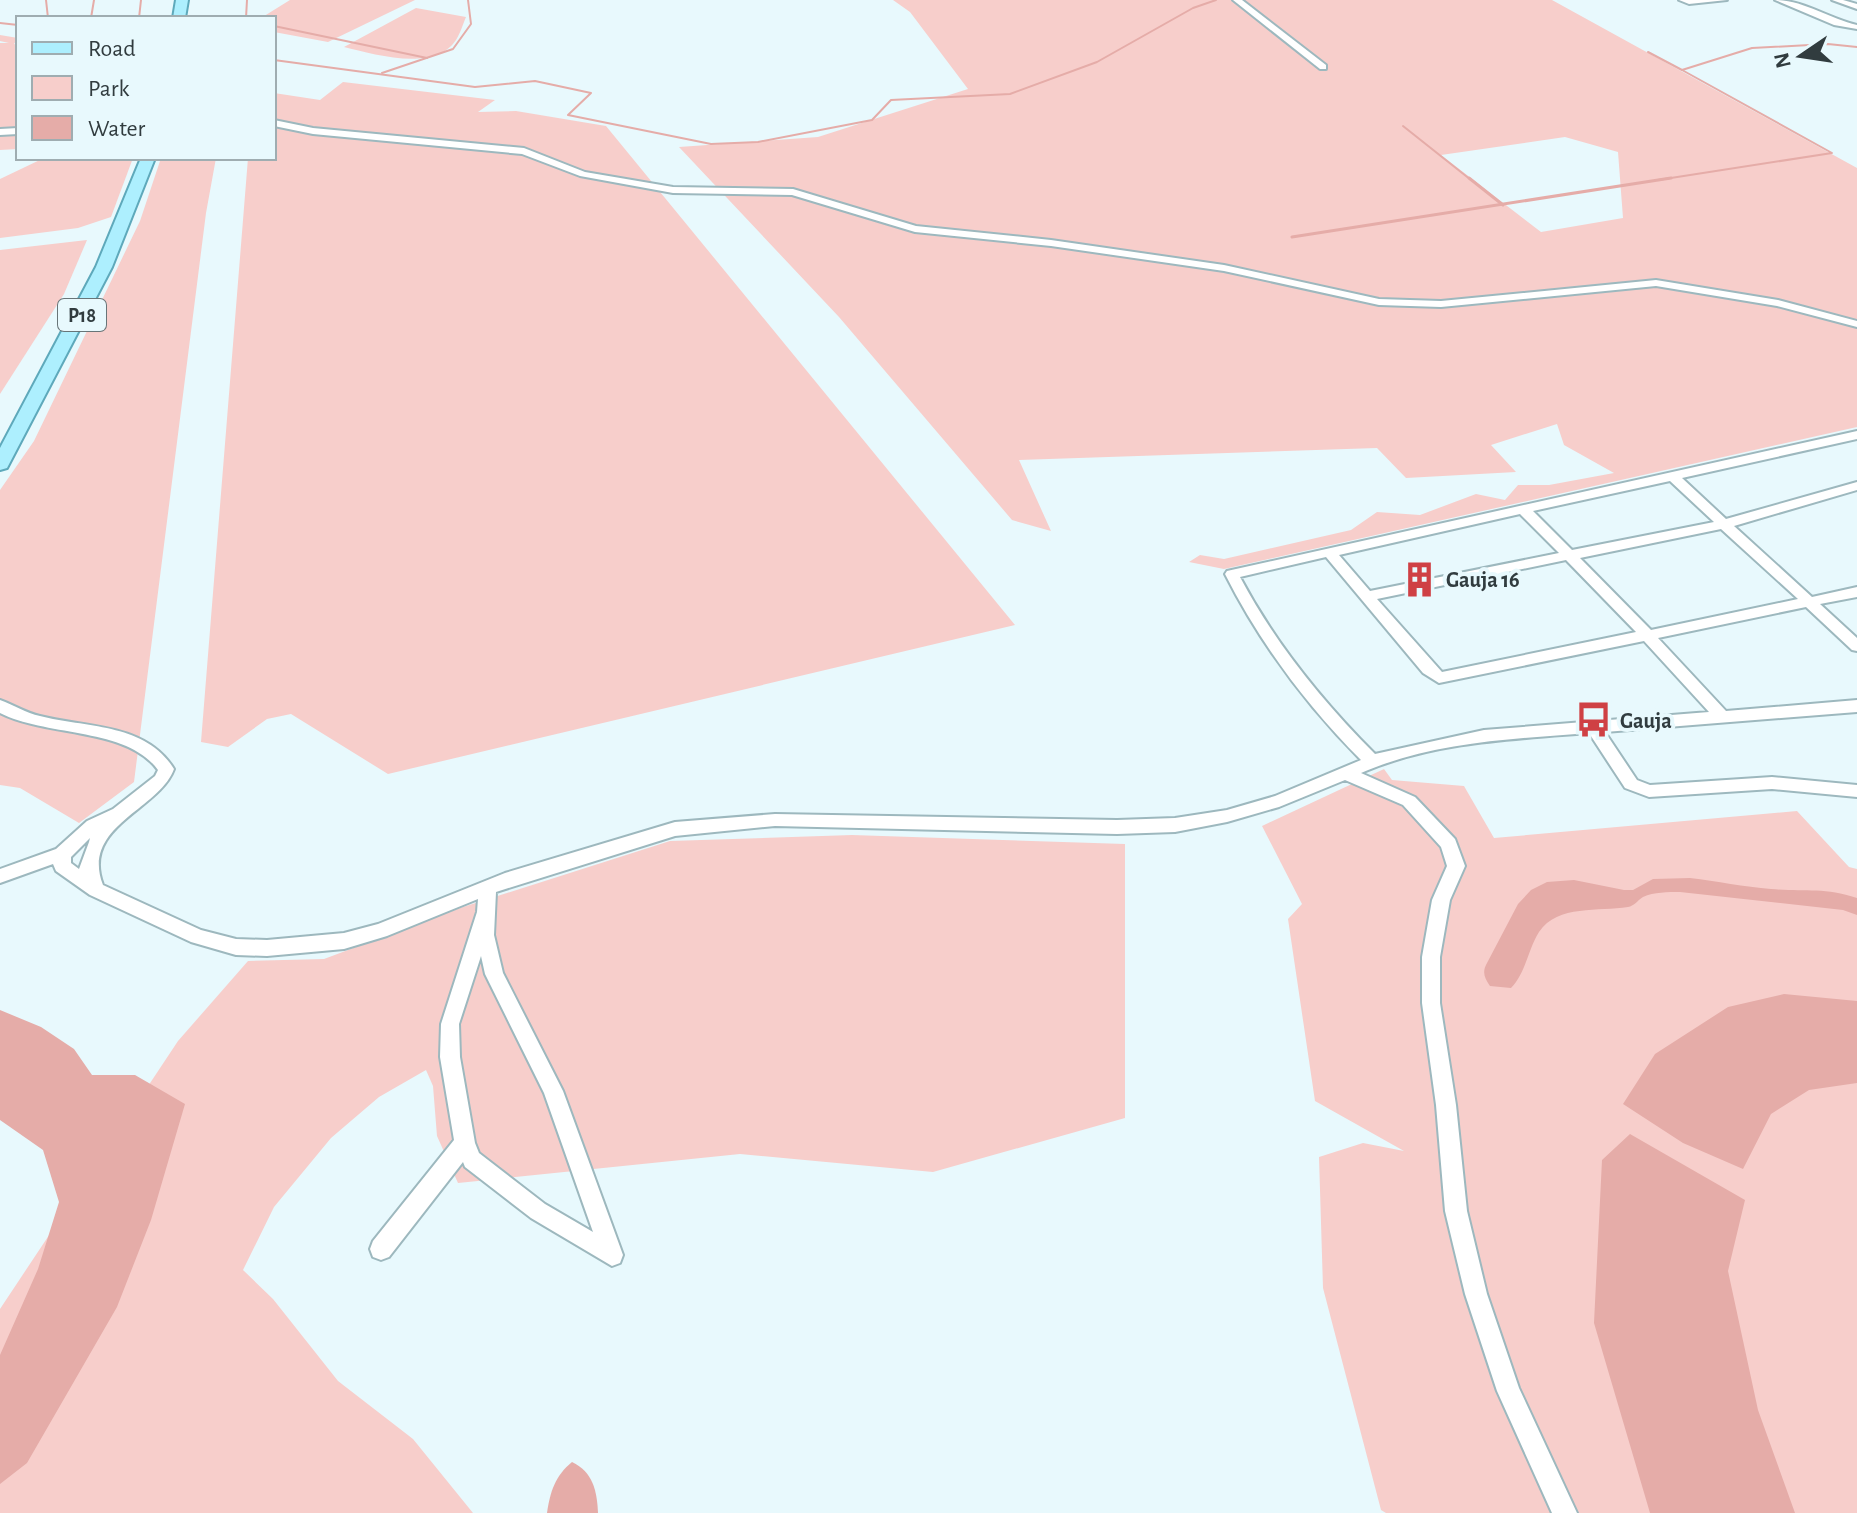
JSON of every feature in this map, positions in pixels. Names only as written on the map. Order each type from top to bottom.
[{"type":"main road","name":"P18","points":[[0,464],[27,420],[99,281],[127,220],[147,160]]},
{"type":"street","points":[[1237,0],[1323,67]]},
{"type":"street","points":[[1683,0],[1723,0]]},
{"type":"street","points":[[1779,0],[1837,23],[1857,27]]},
{"type":"street","points":[[1836,0],[1857,7]]},
{"type":"street","points":[[276,123],[313,131],[524,151],[583,174],[673,190],[793,192],[915,229],[1051,243],[1224,268],[1379,302],[1441,304],[1656,283],[1778,303],[1857,324]]},
{"type":"street","points":[[1371,760],[1322,707],[1289,664],[1232,574],[1857,435]]},
{"type":"street","points":[[1669,477],[1857,646]]},
{"type":"street","points":[[1370,596],[1571,558],[1722,525],[1857,486]]},
{"type":"street","points":[[1523,509],[1648,635],[1723,717]]},
{"type":"street","points":[[1330,553],[1439,678],[1857,592]]},
{"type":"street","points":[[1806,602],[1857,653]]},
{"type":"street","points":[[0,706],[11,713],[54,727],[124,739],[152,751],[166,769],[162,780],[120,812],[93,826],[62,854],[0,876]]},
{"type":"street","points":[[62,854],[62,866],[96,890],[197,937],[236,947],[267,948],[344,941],[381,931],[487,887],[644,837],[708,824],[854,820],[1117,827],[1175,825],[1227,816],[1279,801],[1371,760],[1427,745],[1484,736],[1857,706]]},
{"type":"street","points":[[1593,727],[1631,784],[1649,791],[1772,783],[1857,791]]},
{"type":"street","points":[[1345,773],[1409,801],[1449,844],[1456,866],[1438,915],[1431,957],[1431,1003],[1446,1105],[1456,1211],[1476,1294],[1509,1391],[1565,1513]]},
{"type":"street","points":[[96,890],[88,869],[97,842],[120,812]]},
{"type":"street","points":[[485,914],[450,1024],[450,1057],[465,1143],[472,1160],[538,1211],[612,1255],[553,1091],[494,974],[485,935],[487,887]]},
{"type":"street","points":[[381,1249],[465,1143]]},
{"type":"green space","points":[[290,0],[415,0],[328,42],[276,32],[276,16],[264,16]]},
{"type":"green space","points":[[893,0],[1552,0],[1857,168],[1857,427],[1224,569],[1189,562],[1200,555],[1224,559],[1351,530],[1377,512],[1420,515],[1476,494],[1505,500],[1518,485],[1549,485],[1614,473],[1564,445],[1557,424],[1491,445],[1516,472],[1406,478],[1377,448],[1019,460],[1051,531],[1012,520],[839,317],[679,147],[818,137],[968,89],[910,12]],"holes":[[[1565,137],[1618,152],[1623,218],[1541,232],[1441,155]]]},
{"type":"green space","points":[[416,8],[466,17],[456,40],[446,50],[419,59],[371,54],[344,47]]},
{"type":"green space","points":[[0,35],[16,38],[16,149],[0,150],[0,43],[9,43],[0,41]]},
{"type":"green space","points":[[343,82],[495,100],[478,112],[516,111],[606,126],[1015,625],[388,774],[291,714],[267,719],[228,747],[201,742],[248,160],[276,160],[276,93],[320,100]]},
{"type":"green space","points":[[40,160],[132,160],[111,217],[78,228],[0,238],[0,179]]},
{"type":"green space","points":[[160,160],[216,160],[206,213],[134,782],[79,823],[20,788],[0,785],[0,490],[34,441],[140,221]]},
{"type":"green space","points":[[87,240],[64,294],[0,394],[0,250]]},
{"type":"green space","points":[[1384,769],[1392,780],[1464,786],[1494,838],[1797,811],[1849,867],[1857,869],[1857,1513],[1386,1513],[1381,1510],[1323,1288],[1319,1157],[1363,1143],[1404,1151],[1315,1101],[1288,919],[1302,904],[1262,826]]},
{"type":"green space","points":[[852,835],[1125,844],[1125,1118],[933,1172],[740,1154],[458,1183],[437,1136],[433,1086],[426,1070],[379,1097],[331,1138],[274,1207],[243,1270],[273,1299],[338,1381],[413,1439],[473,1513],[0,1513],[0,1309],[178,1041],[248,961],[324,959],[463,907],[670,841]]},
{"type":"water","points":[[1690,878],[1845,895],[1857,898],[1857,915],[1843,910],[1680,892],[1656,893],[1628,907],[1580,911],[1557,917],[1539,932],[1511,988],[1490,986],[1486,980],[1484,972],[1487,963],[1518,904],[1531,890],[1547,882],[1574,880],[1633,890],[1653,879]]},
{"type":"water","points":[[1784,994],[1857,1001],[1857,1083],[1809,1090],[1771,1114],[1743,1169],[1683,1143],[1623,1104],[1655,1054],[1728,1007]]},
{"type":"water","points":[[0,1010],[41,1027],[74,1049],[92,1075],[135,1075],[185,1104],[151,1220],[117,1307],[27,1463],[0,1484],[0,1355],[38,1269],[59,1202],[43,1150],[0,1120]]},
{"type":"water","points":[[1630,1134],[1745,1200],[1728,1271],[1758,1410],[1795,1513],[1650,1513],[1594,1323],[1602,1160]]},
{"type":"water","points":[[572,1462],[589,1477],[598,1513],[547,1513],[554,1485]]},
{"type":"waterway","points":[[46,0],[48,16]]},
{"type":"waterway","points":[[91,16],[94,0]]},
{"type":"waterway","points":[[139,16],[141,0]]},
{"type":"waterway","points":[[246,16],[247,0]]},
{"type":"waterway","points":[[427,58],[453,49],[471,24],[468,0]]},
{"type":"waterway","points":[[276,60],[475,87],[535,81],[591,93],[568,115],[711,144],[758,142],[872,120],[891,100],[1010,94],[1097,62],[1193,8],[1216,0]]},
{"type":"waterway","points":[[0,23],[16,25]]},
{"type":"waterway","points":[[276,26],[427,58]]},
{"type":"waterway","points":[[1682,70],[1752,48],[1828,44],[1857,47]]},
{"type":"waterway","points":[[1648,52],[1682,70]]},
{"type":"waterway","points":[[382,73],[427,58]]},
{"type":"waterway","points":[[1658,180],[1832,153],[1682,70]]},
{"type":"waterway","points":[[1403,126],[1471,180]]},
{"type":"waterway","points":[[1469,178],[1502,204]]},
{"type":"waterway","points":[[1502,204],[1671,178]]},
{"type":"waterway","points":[[1292,237],[1502,204]]},
{"type":"place","name":"Gauja 16","points":[[1420,579]]},
{"type":"place","name":"Gauja","points":[[1594,720]]}]
